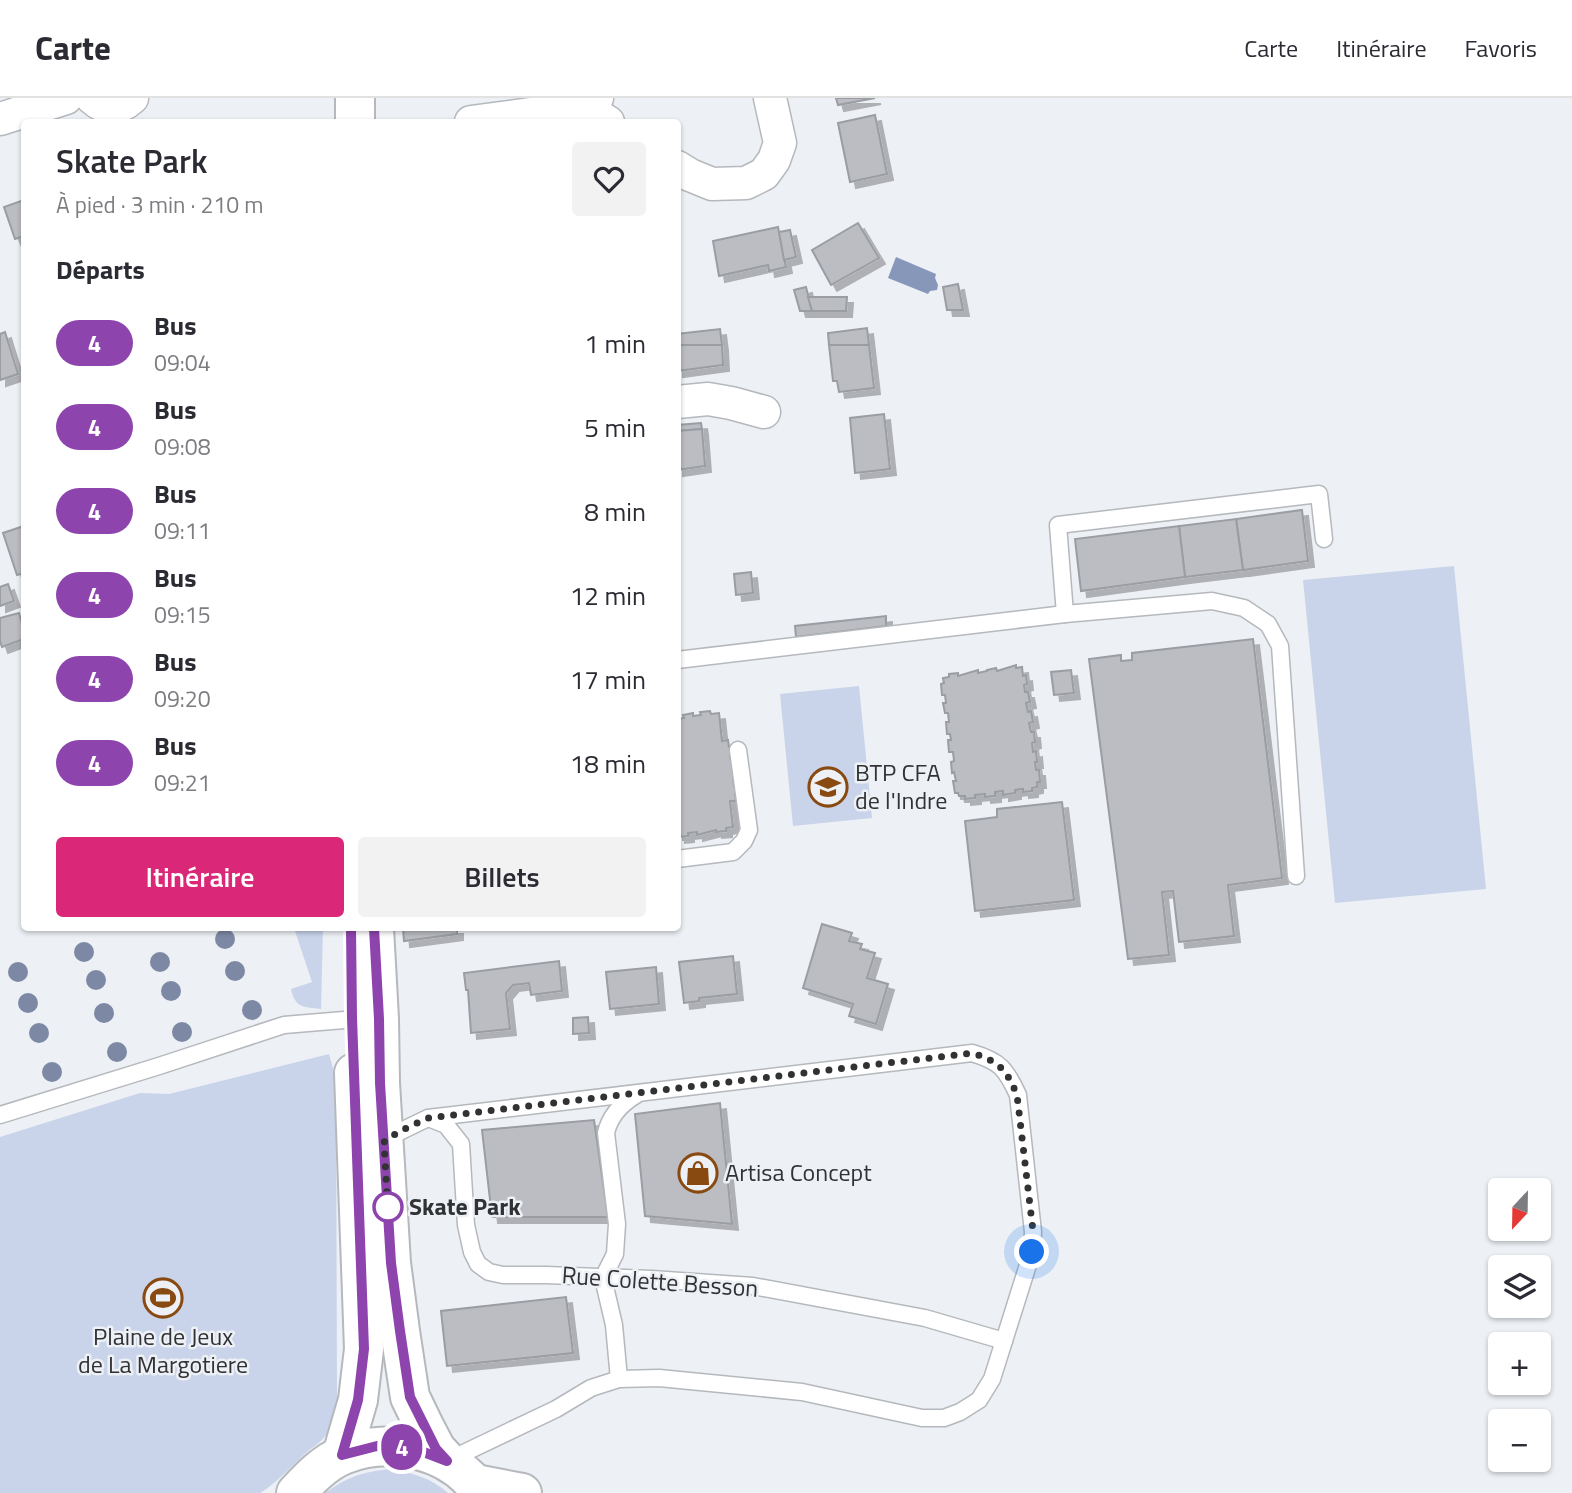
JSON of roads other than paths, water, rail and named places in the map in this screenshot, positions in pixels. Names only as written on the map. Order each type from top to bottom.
[{"type":"main road","points":[[355,98],[355,119]]},
{"type":"main road","points":[[342,1455],[358,1400],[364,1349],[351,931]]},
{"type":"main road","points":[[374,931],[391,1263],[410,1397],[436,1449],[467,1479]]},
{"type":"main road","points":[[296,1493],[316,1472],[342,1455],[377,1446],[413,1448],[467,1479],[522,1493]]},
{"type":"street","points":[[0,119],[65,98]]},
{"type":"street","points":[[92,98],[101,106],[110,108],[135,100]]},
{"type":"street","points":[[681,170],[712,184],[746,183],[764,174],[774,160],[780,144],[770,98]]},
{"type":"street","points":[[500,119],[596,109]]},
{"type":"street","points":[[681,402],[708,399],[764,412]]},
{"type":"lane","points":[[1065,614],[1058,525],[1319,494],[1324,539]]},
{"type":"lane","points":[[681,660],[1065,614],[1212,601],[1244,608],[1268,624],[1280,646],[1296,876]]},
{"type":"lane","points":[[681,858],[733,852],[744,841],[749,830],[738,750]]},
{"type":"lane","points":[[0,1115],[284,1025],[352,1018]]},
{"type":"lane","points":[[384,1142],[428,1118],[972,1053],[991,1059],[1008,1074],[1017,1095],[1033,1231],[1032,1252],[992,1379],[979,1400],[944,1418],[922,1418],[802,1392],[659,1378],[619,1379],[591,1388],[555,1409],[467,1479]]},
{"type":"lane","points":[[619,1379],[614,1325],[603,1278],[615,1254],[617,1224],[606,1133],[608,1122],[622,1103],[638,1094]]},
{"type":"lane","name":"Rue Colette Besson","points":[[428,1118],[446,1125],[461,1144],[466,1225],[472,1252],[478,1264],[489,1272],[503,1275],[652,1279],[753,1286],[925,1318],[1004,1341]]},
{"type":"place","name":"BTP CFA de l'Indre","points":[[828,787]]},
{"type":"place","name":"Artisa Concept","points":[[698,1173]]},
{"type":"place","name":"Skate Park","points":[[388,1207]]},
{"type":"place","name":"Plaine de Jeux de La Margotiere","points":[[163,1298]]}]
